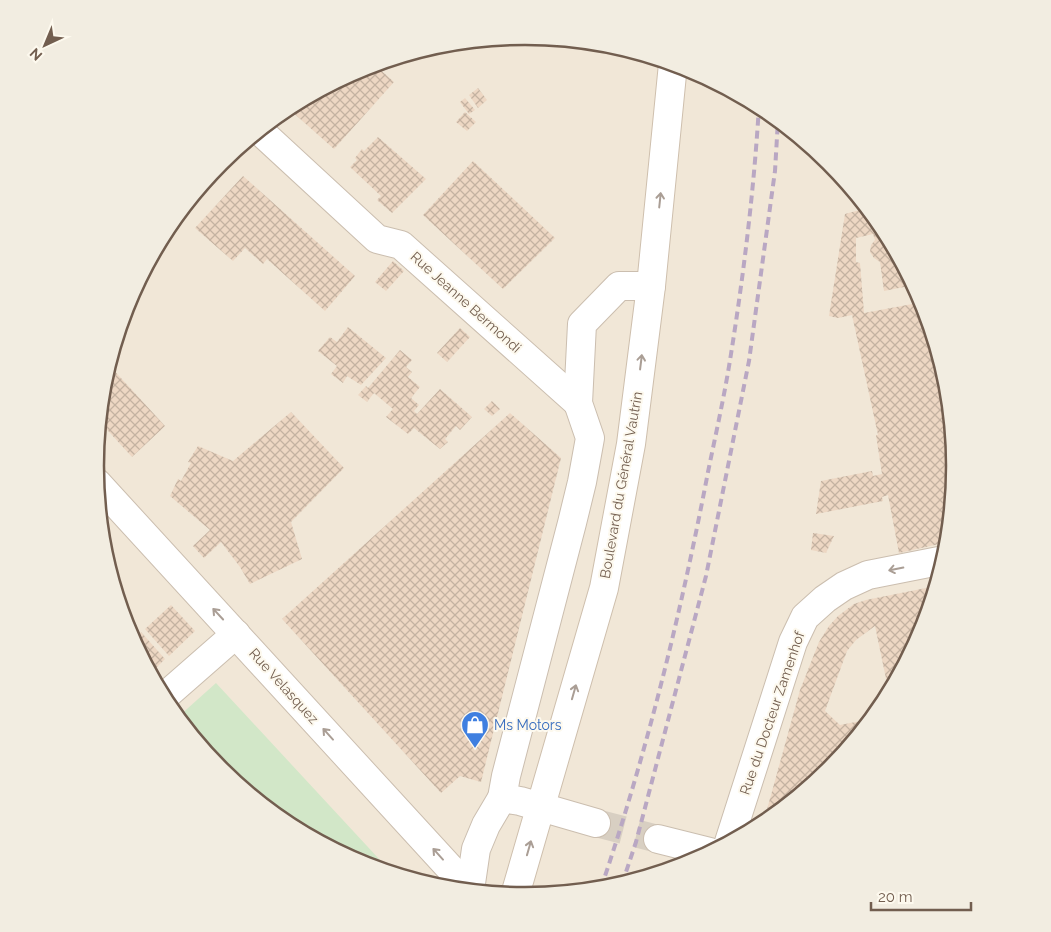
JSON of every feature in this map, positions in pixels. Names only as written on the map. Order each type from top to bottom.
[{"type":"street","name":"Boulevard du Général Vautrin","points":[[517,887],[604,588],[631,444],[651,286],[672,71]]},
{"type":"street","name":"Rue Jeanne Bermondi","points":[[265,135],[377,239],[401,245],[578,403]]},
{"type":"street","points":[[471,883],[476,849],[486,825],[502,798],[508,767],[582,482],[590,438],[578,403],[582,324],[619,286],[651,286]]},
{"type":"street","name":"Rue Velasquez","points":[[105,491],[462,882]]},
{"type":"street","name":"Rue du Docteur Zamenhof","points":[[732,833],[793,642],[805,617],[824,599],[868,575],[935,562]]},
{"type":"street","points":[[170,692],[236,634]]},
{"type":"street","points":[[502,798],[596,823]]},
{"type":"street","points":[[658,839],[700,849]]},
{"type":"shaded area","points":[[526,45],[580,49],[608,53],[661,67],[712,88],[736,101],[782,132],[803,149],[842,188],[860,210],[876,232],[903,280],[924,331],[932,357],[943,411],[946,438],[946,494],[943,521],[932,575],[924,601],[903,652],[890,676],[876,700],[842,744],[803,783],[782,800],[736,831],[712,844],[661,865],[634,873],[608,879],[553,886],[498,886],[471,883],[443,879],[390,865],[339,844],[315,831],[269,800],[248,783],[209,744],[191,722],[175,700],[148,652],[127,601],[119,575],[108,521],[105,494],[105,438],[108,411],[119,357],[127,331],[148,280],[161,255],[175,232],[209,188],[248,149],[269,132],[315,101],[339,88],[390,67],[417,59],[443,53],[498,46]]},
{"type":"green space","points":[[216,683],[382,862],[339,844],[315,831],[269,800],[228,764],[209,744],[184,712]]},
{"type":"building","points":[[381,70],[394,82],[334,149],[295,114],[339,88]]},
{"type":"building","points":[[478,88],[487,100],[478,108],[469,95]]},
{"type":"building","points":[[465,98],[475,110],[469,114],[460,102]]},
{"type":"building","points":[[465,112],[476,122],[467,131],[456,122]]},
{"type":"building","points":[[378,137],[426,179],[392,213],[377,200],[381,196],[350,167],[357,160],[355,158],[362,149],[364,151]]},
{"type":"building","points":[[473,161],[555,238],[503,289],[423,215]]},
{"type":"building","points":[[243,176],[355,276],[325,311],[267,259],[263,264],[245,248],[233,261],[195,228]]},
{"type":"building","points":[[860,210],[876,232],[906,287],[884,291],[880,262],[870,252],[871,245],[875,240],[873,234],[856,238],[856,262],[860,263],[864,313],[913,304],[932,357],[943,411],[946,438],[946,494],[939,544],[899,553],[888,495],[882,497],[883,501],[816,514],[821,481],[872,471],[873,476],[882,474],[876,435],[878,435],[852,315],[838,318],[829,316],[845,214]]},
{"type":"building","points":[[393,261],[404,271],[386,291],[375,282]]},
{"type":"building","points":[[348,327],[386,358],[361,385],[347,376],[343,383],[331,374],[337,366],[318,351],[330,337],[337,342]]},
{"type":"building","points":[[460,328],[470,337],[447,362],[437,353]]},
{"type":"building","points":[[400,350],[412,360],[406,367],[412,372],[408,377],[420,387],[411,398],[419,405],[414,411],[417,414],[440,389],[472,417],[460,430],[456,426],[445,439],[448,442],[440,449],[414,428],[408,434],[386,417],[393,409],[374,393],[367,402],[358,395],[366,386],[368,388]]},
{"type":"building","points":[[116,372],[165,426],[132,457],[106,429]]},
{"type":"building","points":[[492,401],[500,409],[492,416],[484,409]]},
{"type":"building","points":[[291,412],[344,468],[291,522],[302,559],[250,584],[221,542],[204,558],[193,546],[210,530],[170,496],[178,479],[181,481],[191,463],[188,462],[198,446],[233,461]]},
{"type":"building","points":[[510,413],[561,458],[481,782],[460,776],[441,793],[282,619]]},
{"type":"building","points":[[813,533],[834,536],[826,553],[811,550]]},
{"type":"building","points":[[928,588],[903,652],[887,682],[875,626],[856,640],[847,651],[825,711],[840,725],[861,721],[823,764],[803,783],[767,811],[800,690],[819,642],[838,616],[854,604]]},
{"type":"building","points":[[171,605],[195,631],[169,656],[145,629]]},
{"type":"building","points":[[141,632],[165,659],[156,668],[148,652],[140,633]]},
{"type":"tunnel","points":[[596,823],[658,839]]},
{"type":"railway","points":[[604,880],[618,837],[662,682],[720,413],[731,354],[744,261],[758,116]]},
{"type":"railway","points":[[625,875],[636,842],[706,576],[749,361],[775,171],[777,129]]},
{"type":"place","name":"Ms Motors","points":[[475,749]]}]
